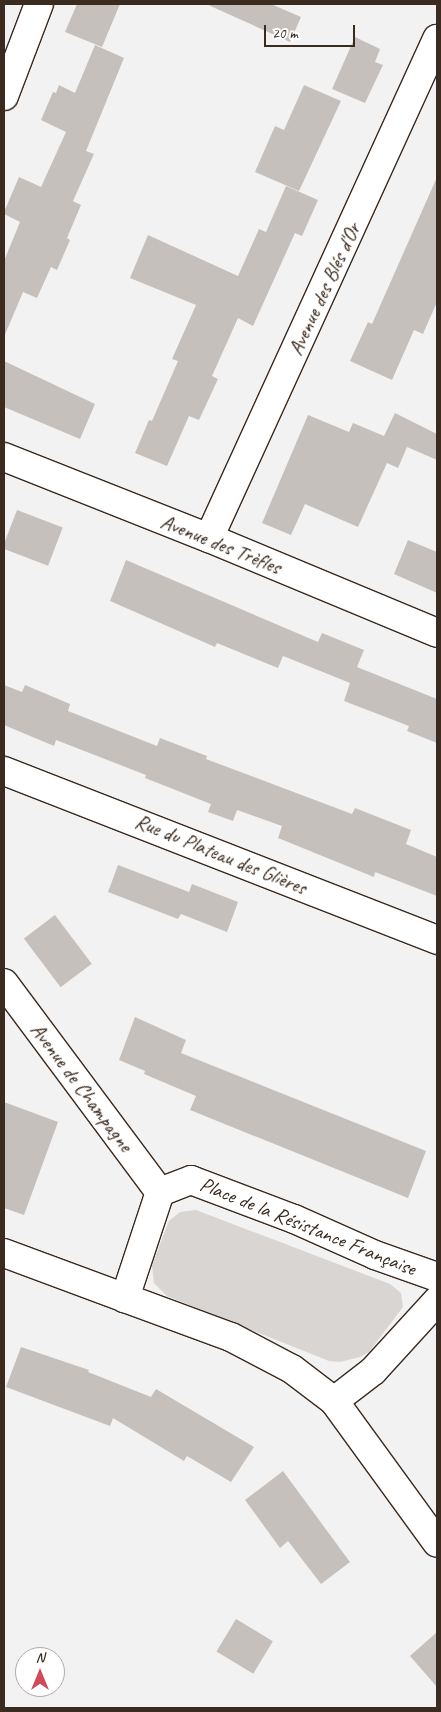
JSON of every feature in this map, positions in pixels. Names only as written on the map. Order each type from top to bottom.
[{"type":"street","points":[[4,96],[39,4]]},
{"type":"street","name":"Avenue des Blés d'Or","points":[[209,538],[437,39]]},
{"type":"street","name":"Avenue des Trèfles","points":[[4,457],[209,538],[437,633]]},
{"type":"street","name":"Rue du Plateau des Glières","points":[[4,770],[437,940]]},
{"type":"street","name":"Avenue de Champagne","points":[[4,983],[160,1192]]},
{"type":"street","name":"Place de la Résistance Française","points":[[160,1192],[191,1180],[294,1219],[375,1255],[437,1277]]},
{"type":"street","points":[[125,1298],[160,1192]]},
{"type":"street","points":[[4,1253],[230,1337],[292,1370],[334,1401],[436,1542]]},
{"type":"street","points":[[334,1401],[373,1371],[437,1301]]},
{"type":"shaded area","points":[[196,1210],[390,1284],[401,1293],[403,1307],[369,1352],[360,1357],[340,1362],[329,1361],[167,1296],[154,1283],[152,1265],[169,1221],[180,1212]]},
{"type":"building","points":[[77,4],[120,4],[102,47],[65,32]]},
{"type":"building","points":[[206,4],[271,4],[301,17],[290,42]]},
{"type":"building","points":[[355,37],[380,49],[375,62],[383,65],[365,103],[332,89]]},
{"type":"building","points":[[95,45],[124,58],[86,151],[94,154],[73,201],[81,205],[67,238],[70,240],[57,270],[51,267],[37,298],[23,292],[4,337],[4,261],[20,222],[4,214],[4,212],[19,177],[41,187],[66,132],[41,120],[53,92],[56,93],[59,85],[75,93]]},
{"type":"building","points":[[304,85],[341,101],[299,191],[255,172],[275,126],[284,130]]},
{"type":"building","points":[[437,177],[437,302],[423,334],[414,330],[392,380],[350,361],[368,322],[372,324]]},
{"type":"building","points":[[286,186],[318,200],[302,236],[295,233],[253,326],[238,318],[212,376],[218,379],[199,420],[189,416],[167,466],[135,453],[149,420],[152,421],[178,361],[172,359],[196,305],[130,278],[148,235],[238,276],[259,229],[266,232]]},
{"type":"building","points":[[4,361],[95,404],[80,439],[4,407]]},
{"type":"building","points":[[395,413],[437,434],[437,460],[407,447],[398,468],[387,463],[358,527],[305,504],[291,535],[262,523],[308,415],[349,432],[353,423],[384,436]]},
{"type":"building","points":[[17,510],[63,528],[48,566],[4,549],[4,544]]},
{"type":"building","points":[[408,540],[437,552],[437,593],[394,574]]},
{"type":"building","points":[[126,560],[318,642],[322,633],[364,650],[357,667],[437,699],[437,743],[407,731],[409,726],[344,701],[350,683],[283,656],[278,668],[217,643],[215,647],[110,601]]},
{"type":"building","points":[[4,685],[22,692],[25,685],[70,704],[68,711],[157,746],[160,738],[207,756],[206,759],[352,814],[355,808],[411,830],[406,844],[437,857],[437,896],[375,872],[374,877],[278,838],[282,826],[237,810],[233,821],[208,812],[211,804],[145,778],[146,775],[56,740],[54,746],[4,725]]},
{"type":"building","points":[[118,865],[189,892],[192,884],[238,902],[227,932],[181,914],[178,919],[108,892]]},
{"type":"building","points":[[55,915],[92,964],[61,987],[24,938]]},
{"type":"building","points":[[135,1017],[186,1040],[181,1053],[426,1151],[408,1198],[190,1110],[196,1096],[144,1074],[145,1071],[119,1060]]},
{"type":"building","points":[[4,1102],[58,1122],[24,1215],[4,1208]]},
{"type":"building","points":[[21,1347],[89,1370],[88,1372],[151,1397],[156,1389],[254,1447],[231,1482],[187,1456],[184,1461],[113,1418],[110,1426],[6,1387]]},
{"type":"building","points":[[283,1471],[350,1562],[321,1584],[288,1541],[280,1548],[245,1500]]},
{"type":"building","points":[[236,1619],[273,1641],[253,1674],[216,1652]]},
{"type":"building","points":[[437,1632],[437,1687],[410,1656]]}]
